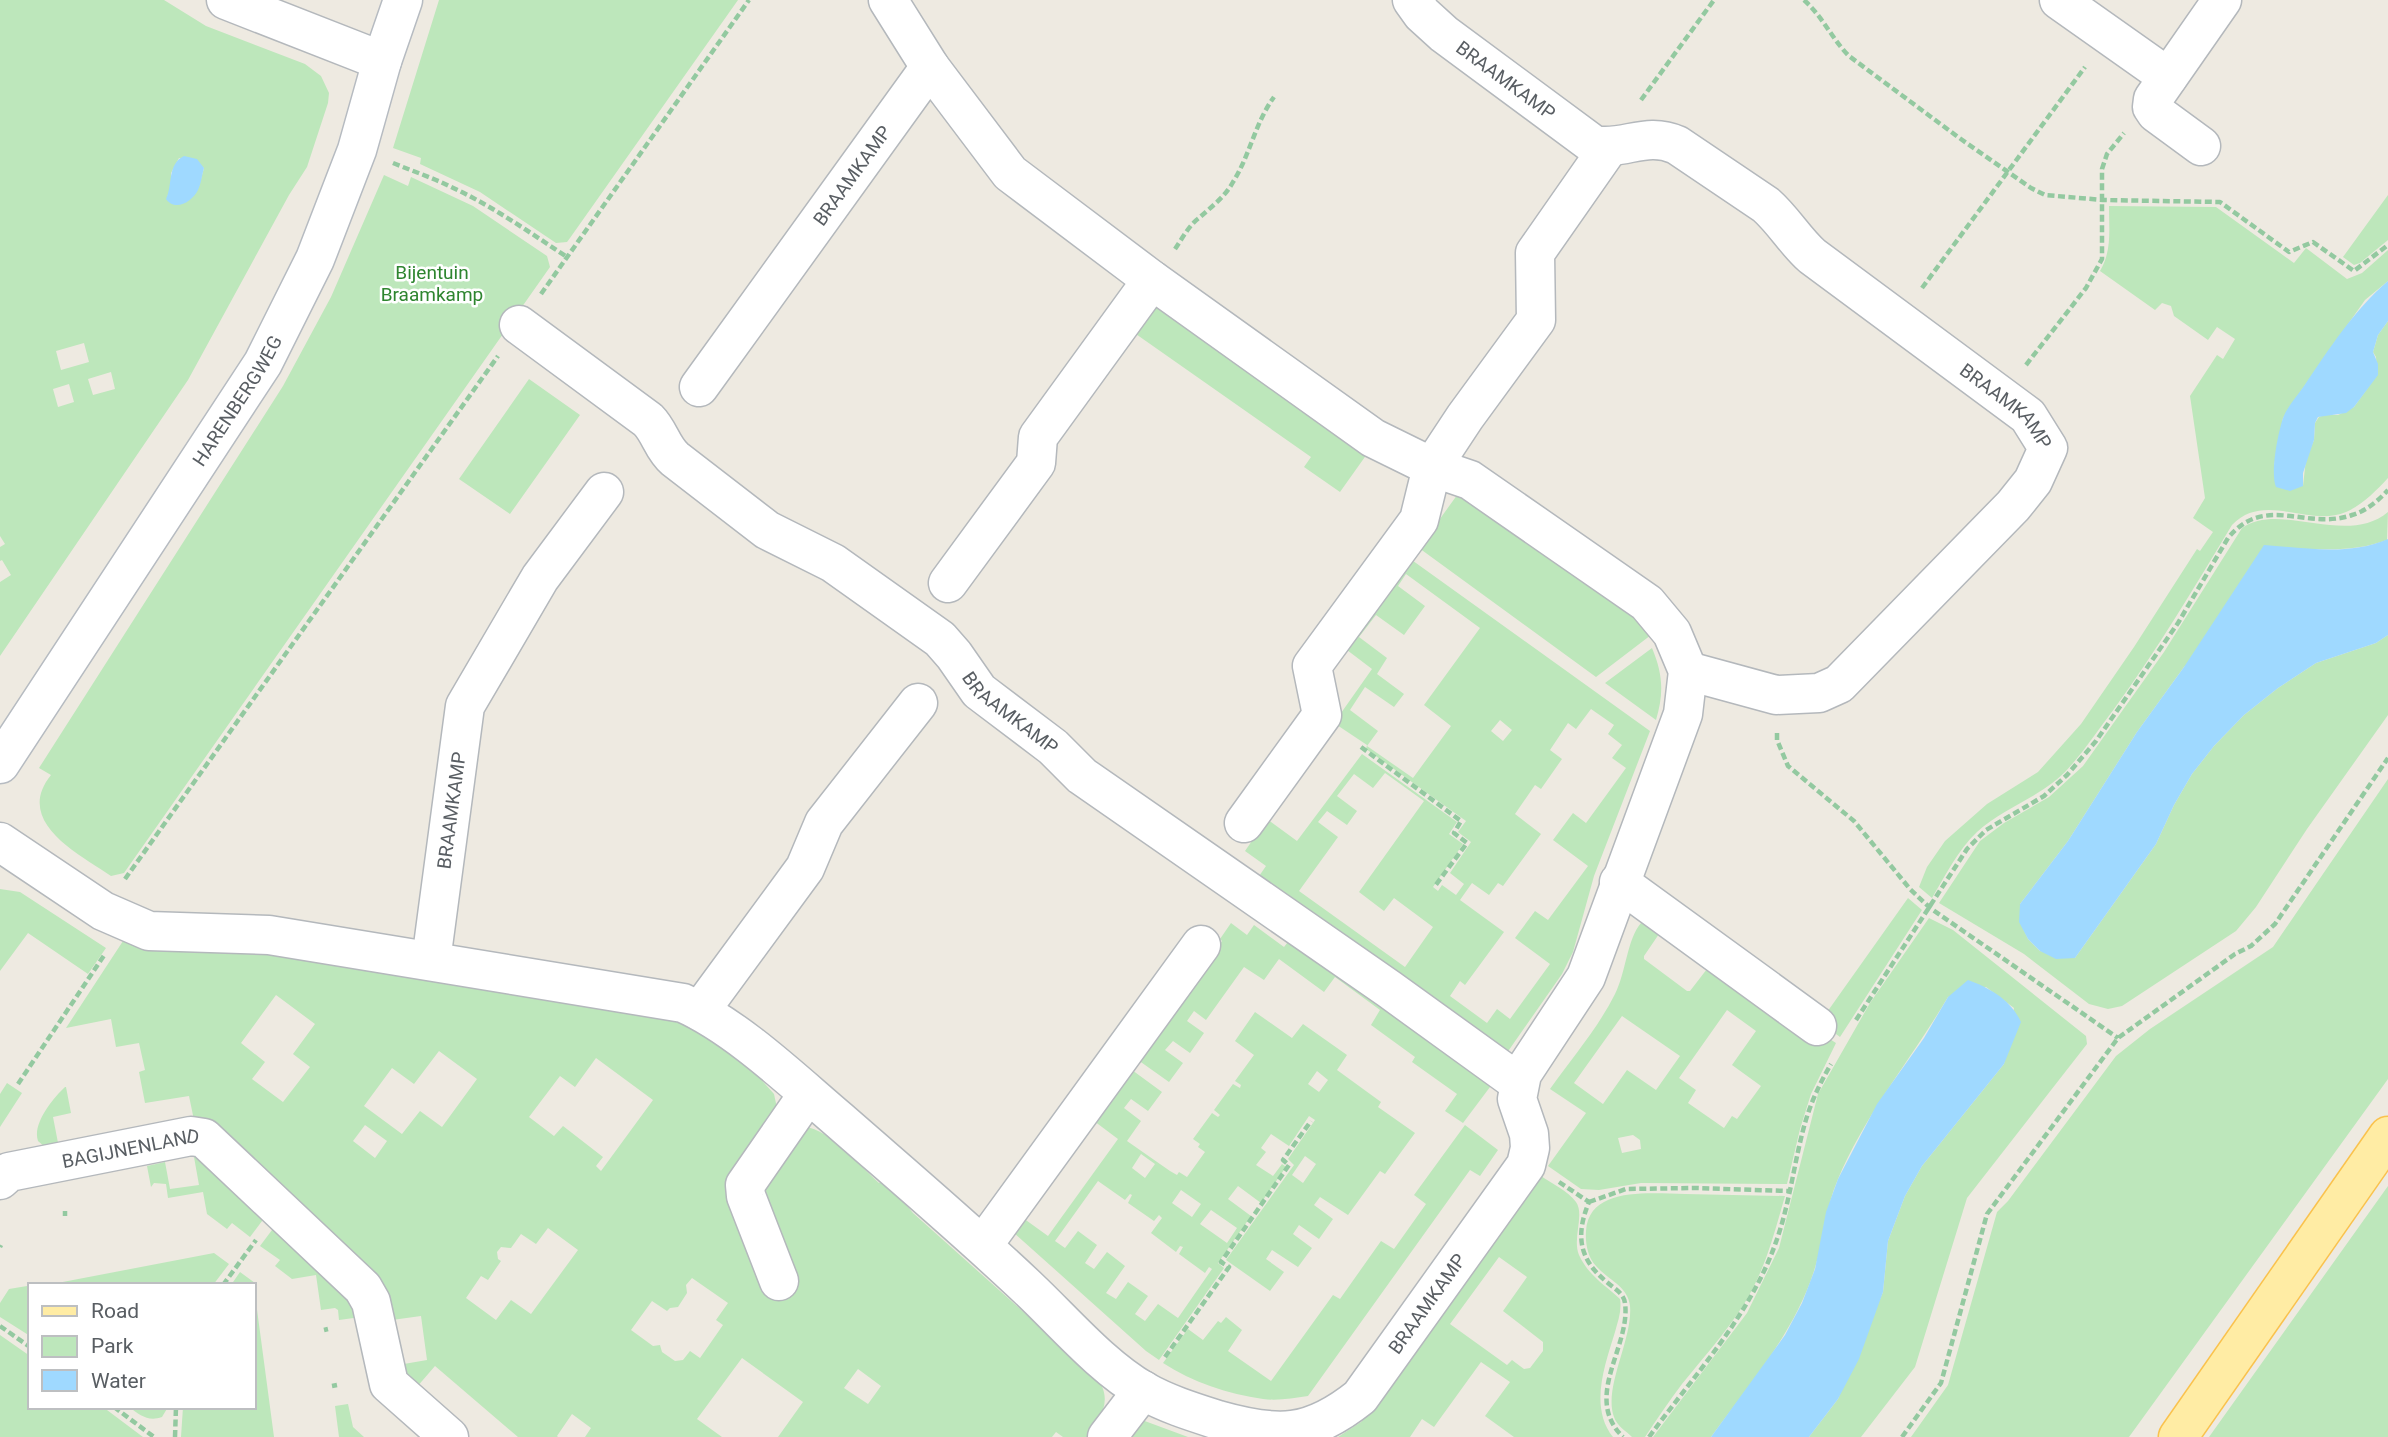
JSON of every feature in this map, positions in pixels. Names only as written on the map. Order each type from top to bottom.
[{"type":"main road","points":[[2178,1437],[2388,1136]]},
{"type":"main road","points":[[2304,1259],[2388,1147]]},
{"type":"street","points":[[226,0],[382,61]]},
{"type":"street","name":"HARENBERGWEG","points":[[0,764],[263,363],[315,259],[358,150],[382,61],[403,0]]},
{"type":"street","points":[[888,0],[930,66],[1010,173],[1152,280],[1373,438],[1432,467],[1470,480],[1647,603],[1672,633],[1688,671],[1683,714],[1586,976],[1529,1063],[1519,1083],[1517,1099],[1529,1134],[1527,1160]]},
{"type":"street","name":"BRAAMKAMP","points":[[1412,0],[1422,14],[1444,34],[1594,145],[1609,147],[1664,139],[1766,205],[1779,216],[1812,256],[2028,416],[2048,448],[2033,481],[2013,506],[1839,684],[1819,693],[1776,695],[1688,671]]},
{"type":"street","points":[[2059,0],[2107,35],[2160,92]]},
{"type":"street","points":[[2201,146],[2156,113],[2160,92],[2222,0]]},
{"type":"street","name":"BRAAMKAMP","points":[[699,387],[930,66]]},
{"type":"street","points":[[1244,823],[1322,715],[1312,666],[1419,520],[1432,467],[1536,320],[1535,253],[1609,147]]},
{"type":"street","points":[[948,583],[1035,463],[1038,437],[1152,280]]},
{"type":"street","name":"BRAAMKAMP","points":[[519,325],[648,420],[657,430],[665,449],[675,459],[767,530],[833,563],[940,639],[954,654],[979,691],[1053,747],[1082,776],[1389,989],[1519,1083]]},
{"type":"street","name":"BRAAMKAMP","points":[[431,961],[465,706],[540,578],[604,492]]},
{"type":"street","points":[[701,1011],[805,868],[824,823],[918,703]]},
{"type":"street","name":"BRAAMKAMP","points":[[0,842],[114,917],[149,931],[269,934],[669,1000],[701,1011],[719,1022],[808,1094],[983,1245],[1112,1367],[1143,1390],[1232,1431],[1297,1431],[1321,1424],[1342,1413],[1360,1397],[1517,1180],[1527,1160]]},
{"type":"street","points":[[1619,882],[1836,1035]]},
{"type":"street","points":[[983,1245],[1201,946]]},
{"type":"street","points":[[779,1281],[746,1196],[745,1185],[808,1094]]},
{"type":"street","name":"BAGIJNENLAND","points":[[0,1180],[9,1172],[198,1137],[209,1142],[368,1294],[389,1384],[449,1437]]},
{"type":"street","points":[[1107,1437],[1143,1390]]},
{"type":"path","points":[[18,1084],[114,917],[519,325],[749,0]]},
{"type":"path","points":[[1609,147],[1714,0]]},
{"type":"path","points":[[1804,0],[1821,18],[1835,42],[1849,57],[2045,195],[2103,200],[2220,202],[2289,251],[2313,242],[2354,271],[2388,245]]},
{"type":"path","points":[[1898,319],[2056,109],[2107,35]]},
{"type":"path","points":[[2001,396],[2086,288],[2102,259],[2102,169],[2107,154],[2160,92]]},
{"type":"path","points":[[1152,280],[1197,219],[1232,185],[1248,153],[1265,108],[1274,97]]},
{"type":"path","points":[[358,150],[449,186],[510,219],[567,257]]},
{"type":"path","points":[[1649,1437],[1742,1314],[1755,1291],[1776,1242],[1804,1125],[1836,1035],[1930,908],[1967,849],[1986,830],[2044,796],[2067,775],[2096,741],[2178,623],[2228,538],[2238,526],[2250,517],[2267,515],[2337,519],[2367,508],[2388,490]]},
{"type":"path","points":[[1776,695],[1777,740],[1788,766],[1854,821],[1930,908],[2118,1038]]},
{"type":"path","points":[[1362,747],[1461,821],[1454,833],[1467,843],[1435,886]]},
{"type":"path","points":[[1902,1437],[1941,1383],[1987,1214],[2118,1038],[2235,954],[2251,946],[2275,923],[2388,758]]},
{"type":"path","points":[[1143,1390],[1229,1267],[1221,1262],[1289,1165],[1283,1160],[1311,1121]]},
{"type":"path","points":[[1527,1160],[1589,1202]]},
{"type":"path","points":[[1623,1437],[1612,1427],[1606,1411],[1609,1380],[1625,1318],[1625,1301],[1591,1268],[1584,1255],[1581,1237],[1589,1202],[1626,1189],[1789,1191]]},
{"type":"path","points":[[224,1283],[279,1210]]},
{"type":"path","points":[[0,1326],[28,1346]]},
{"type":"path","points":[[117,1409],[153,1437]]},
{"type":"path","points":[[175,1437],[176,1409]]},
{"type":"green space","points":[[0,0],[164,0],[206,26],[305,64],[321,76],[329,93],[307,167],[188,380],[0,656],[0,582],[11,575],[2,560],[0,561],[0,547],[5,544],[0,536]],"holes":[[[179,158],[204,168],[199,186],[167,197],[171,189],[171,173]],[[84,343],[89,362],[61,370],[56,351]],[[111,372],[115,389],[93,395],[88,379]],[[69,384],[74,402],[58,407],[53,389]]]},
{"type":"green space","points":[[439,0],[738,0],[570,238],[567,242],[556,243],[480,192],[420,164],[421,158],[393,148]]},
{"type":"green space","name":"Bijentuin Braamkamp","points":[[384,175],[408,186],[411,177],[473,206],[547,256],[550,267],[124,873],[111,876],[68,847],[45,822],[40,808],[41,792],[51,775],[39,768],[283,386],[331,297]]},
{"type":"green space","points":[[2388,195],[2388,240],[2354,265],[2343,257]]},
{"type":"green space","points":[[2109,206],[2216,207],[2294,263],[2306,248],[2347,279],[2362,273],[2388,250],[2388,281],[2365,300],[2289,408],[2283,418],[2274,466],[2303,486],[2306,459],[2314,440],[2315,423],[2319,417],[2338,415],[2354,407],[2377,375],[2373,352],[2378,335],[2388,321],[2388,478],[2363,502],[2346,512],[2317,516],[2273,510],[2258,511],[2245,515],[2232,525],[2145,664],[2078,757],[2055,781],[1977,832],[1958,855],[1932,898],[1919,887],[1927,867],[1945,841],[1987,804],[2038,772],[2081,724],[2197,549],[2200,551],[2213,532],[2193,518],[2205,498],[2190,396],[2217,355],[2223,359],[2235,339],[2217,327],[2208,340],[2174,316],[2171,306],[2162,303],[2155,310],[2100,271],[2108,248]]},
{"type":"green space","points":[[1153,304],[1367,454],[1340,492],[1304,467],[1311,457],[1133,332]]},
{"type":"green space","points":[[529,379],[580,415],[510,514],[459,479]]},
{"type":"green space","points":[[1460,491],[1633,616],[1651,635],[1596,677],[1419,548]]},
{"type":"green space","points":[[2388,512],[2387,540],[2351,548],[2314,549],[2184,667],[2137,732],[2068,841],[2020,904],[2020,922],[2028,939],[2040,951],[2075,958],[2156,844],[2192,774],[2244,715],[2316,663],[2376,643],[2388,635],[2388,715],[2307,829],[2256,907],[2236,931],[2122,1006],[2108,1009],[2089,1004],[2024,954],[1939,903],[1980,841],[2004,823],[2049,797],[2083,766],[2164,652],[2242,528],[2257,521],[2275,519],[2353,525],[2371,522]]},
{"type":"green space","points":[[1409,558],[1650,731],[1594,876],[1573,952],[1562,974],[1502,1060],[1255,882],[1266,866],[1245,851],[1267,819],[1297,841],[1362,754],[1457,822],[1449,834],[1463,844],[1433,887],[1438,891],[1442,885],[1456,895],[1464,884],[1450,873],[1471,842],[1458,832],[1466,821],[1334,723],[1372,669],[1347,650]],"holes":[[[1406,574],[1480,628],[1424,705],[1451,726],[1413,778],[1367,746],[1378,731],[1350,710],[1365,687],[1394,707],[1404,694],[1377,674],[1387,658],[1359,637],[1376,615],[1404,635],[1425,606],[1398,586]],[[1591,709],[1614,725],[1608,734],[1622,745],[1612,758],[1626,768],[1586,823],[1573,813],[1553,840],[1588,866],[1548,920],[1535,911],[1515,938],[1550,964],[1510,1019],[1497,1009],[1487,1023],[1450,996],[1460,981],[1465,985],[1504,932],[1460,900],[1472,883],[1489,895],[1498,883],[1503,886],[1541,834],[1515,814],[1535,785],[1541,789],[1562,759],[1550,750],[1568,723],[1576,729]],[[1500,720],[1512,730],[1503,741],[1491,731]],[[1385,773],[1424,801],[1359,892],[1384,911],[1394,898],[1433,927],[1405,967],[1299,891],[1338,837],[1318,822],[1327,811],[1347,825],[1357,811],[1337,796],[1354,774],[1373,788]]]},
{"type":"green space","points":[[1652,648],[1661,684],[1656,720],[1605,683]]},
{"type":"green space","points":[[2388,779],[2388,1079],[2129,1437],[1911,1437],[1948,1385],[1997,1212],[2116,1056],[2150,1029],[2273,947]]},
{"type":"green space","points":[[0,889],[20,892],[106,948],[88,974],[28,933],[0,971]]},
{"type":"green space","points":[[1908,898],[1922,910],[1840,1037],[1820,1022]]},
{"type":"green space","points":[[1929,918],[1953,930],[2086,1036],[2087,1044],[1967,1198],[1915,1367],[1861,1437],[1809,1437],[1838,1399],[1883,1292],[1888,1241],[1905,1196],[1922,1166],[2004,1064],[2014,1008],[1986,987],[1948,997],[1862,1131],[1834,1190],[1814,1271],[1795,1316],[1740,1398],[1711,1437],[1653,1437],[1747,1313],[1779,1248],[1818,1094],[1870,1003]]},
{"type":"green space","points":[[1231,923],[1247,935],[1254,925],[1284,947],[1295,933],[1493,1083],[1463,1123],[1445,1111],[1457,1094],[1412,1062],[1415,1057],[1371,1025],[1380,1010],[1335,977],[1324,992],[1279,959],[1264,980],[1244,967],[1206,1020],[1194,1011],[1187,1021],[1204,1033],[1190,1053],[1173,1041],[1165,1050],[1183,1063],[1169,1082],[1138,1060],[1222,941],[1220,939]]},
{"type":"green space","points":[[1641,923],[1659,934],[1644,959],[1687,991],[1690,991],[1707,969],[1808,1043],[1814,1029],[1836,1043],[1811,1094],[1787,1184],[1641,1183],[1599,1190],[1581,1189],[1548,1166],[1586,1113],[1550,1089],[1608,1007],[1619,986],[1636,930]],"holes":[[[1727,1010],[1756,1031],[1732,1065],[1761,1086],[1737,1119],[1732,1116],[1724,1128],[1688,1103],[1696,1090],[1679,1078]],[[1622,1016],[1680,1056],[1656,1090],[1627,1070],[1603,1104],[1574,1083]],[[1633,1135],[1640,1140],[1641,1149],[1622,1153],[1618,1138]]]},
{"type":"green space","points":[[123,941],[134,945],[267,952],[646,1013],[684,1023],[705,1033],[758,1076],[774,1094],[777,1108],[775,1116],[727,1181],[771,1289],[757,1195],[805,1127],[814,1129],[834,1141],[879,1183],[885,1180],[913,1213],[1096,1377],[1104,1393],[1104,1408],[1087,1437],[1063,1437],[1056,1432],[1052,1437],[778,1437],[803,1402],[742,1358],[697,1419],[722,1437],[585,1437],[591,1428],[572,1414],[558,1437],[518,1437],[435,1366],[416,1388],[398,1365],[427,1360],[421,1316],[392,1320],[386,1290],[376,1274],[221,1127],[213,1123],[195,1125],[189,1096],[145,1103],[139,1072],[145,1070],[139,1043],[116,1047],[111,1019],[66,1028]],"holes":[[[276,995],[315,1024],[293,1054],[310,1067],[283,1102],[252,1079],[265,1062],[241,1043]],[[439,1051],[477,1079],[442,1127],[420,1111],[402,1134],[364,1106],[392,1068],[414,1084]],[[596,1058],[653,1100],[601,1171],[596,1166],[603,1157],[563,1126],[554,1136],[529,1117],[560,1076],[575,1087]],[[365,1125],[387,1141],[375,1158],[353,1141]],[[548,1228],[578,1250],[531,1314],[511,1300],[496,1320],[466,1298],[481,1276],[488,1280],[501,1261],[497,1252],[501,1247],[511,1248],[521,1234],[536,1244]],[[692,1278],[728,1303],[716,1320],[723,1325],[700,1358],[690,1351],[683,1360],[675,1361],[662,1352],[660,1345],[653,1346],[631,1330],[652,1301],[667,1311],[678,1307],[687,1293],[686,1285]],[[858,1369],[881,1386],[868,1404],[844,1388]]]},
{"type":"green space","points":[[1255,1012],[1292,1038],[1303,1024],[1347,1055],[1337,1070],[1381,1102],[1378,1107],[1415,1133],[1385,1174],[1380,1171],[1348,1215],[1320,1197],[1314,1205],[1333,1219],[1319,1239],[1299,1225],[1293,1234],[1312,1248],[1298,1267],[1272,1250],[1266,1259],[1284,1272],[1270,1291],[1226,1260],[1294,1165],[1288,1159],[1315,1120],[1309,1116],[1289,1146],[1271,1134],[1261,1148],[1266,1152],[1256,1165],[1273,1176],[1282,1164],[1286,1167],[1261,1203],[1238,1186],[1228,1199],[1251,1216],[1218,1263],[1224,1268],[1159,1360],[1013,1232],[1023,1218],[1048,1236],[1118,1139],[1094,1121],[1132,1070],[1162,1092],[1148,1111],[1131,1099],[1124,1108],[1141,1121],[1127,1141],[1170,1171],[1187,1177],[1205,1152],[1193,1139],[1212,1113],[1218,1117],[1220,1115],[1214,1110],[1233,1084],[1240,1088],[1241,1085],[1235,1081],[1254,1055],[1235,1041]],"holes":[[[1317,1071],[1328,1080],[1319,1092],[1308,1084]],[[1141,1154],[1155,1164],[1145,1178],[1132,1168]],[[1305,1156],[1316,1164],[1303,1183],[1292,1175]],[[1098,1181],[1125,1200],[1132,1195],[1128,1203],[1154,1221],[1159,1215],[1162,1218],[1151,1233],[1176,1252],[1180,1246],[1183,1247],[1179,1254],[1205,1273],[1209,1267],[1212,1269],[1178,1318],[1158,1304],[1145,1321],[1135,1314],[1148,1296],[1128,1282],[1116,1299],[1106,1293],[1125,1266],[1107,1252],[1094,1269],[1085,1263],[1097,1245],[1078,1231],[1065,1248],[1055,1241]],[[1181,1190],[1201,1204],[1192,1217],[1172,1203]],[[1211,1210],[1237,1228],[1227,1243],[1200,1224]]]},
{"type":"green space","points":[[7,1083],[22,1093],[0,1127],[0,1094]]},
{"type":"green space","points":[[65,1087],[71,1113],[53,1117],[59,1148],[46,1148],[38,1141],[38,1127],[50,1104]]},
{"type":"green space","points":[[1465,1125],[1498,1150],[1480,1176],[1470,1170],[1308,1396],[1269,1400],[1250,1397],[1198,1381],[1163,1363],[1188,1329],[1203,1340],[1218,1321],[1221,1323],[1226,1317],[1242,1330],[1228,1351],[1271,1381],[1333,1295],[1340,1299],[1381,1241],[1394,1249],[1426,1204],[1414,1195]]},
{"type":"green space","points":[[194,1157],[202,1157],[268,1213],[250,1237],[232,1223],[227,1229],[207,1214],[203,1192],[168,1198],[166,1184],[154,1183],[151,1187],[147,1166],[165,1162],[170,1189],[199,1185]]},
{"type":"green space","points":[[1541,1176],[1573,1198],[1579,1213],[1579,1255],[1592,1274],[1620,1299],[1619,1316],[1604,1372],[1600,1399],[1606,1425],[1613,1437],[1514,1437],[1485,1416],[1510,1382],[1481,1362],[1434,1427],[1422,1419],[1410,1437],[1338,1437],[1361,1422],[1376,1406]],"holes":[[[1499,1257],[1527,1277],[1503,1311],[1543,1342],[1543,1351],[1530,1368],[1524,1369],[1512,1360],[1507,1365],[1450,1324]]]},
{"type":"green space","points":[[2388,1186],[2388,1437],[2209,1437]]},
{"type":"green space","points":[[1625,1195],[1785,1196],[1767,1254],[1746,1301],[1720,1338],[1677,1390],[1645,1437],[1632,1437],[1617,1423],[1612,1405],[1612,1392],[1630,1319],[1630,1306],[1622,1288],[1591,1259],[1586,1231],[1590,1216],[1598,1206]]},
{"type":"green space","points":[[278,1222],[349,1291],[361,1317],[339,1320],[338,1310],[335,1308],[321,1310],[316,1275],[292,1279],[275,1266],[280,1260],[260,1246]]},
{"type":"green space","points":[[214,1253],[229,1264],[215,1283],[57,1283]]},
{"type":"green space","points":[[240,1272],[255,1283],[232,1283]]},
{"type":"green space","points":[[28,1287],[28,1335],[0,1317],[0,1303],[9,1289]]},
{"type":"green space","points":[[256,1302],[274,1437],[181,1437],[183,1409],[256,1409]]},
{"type":"green space","points":[[0,1335],[28,1355],[28,1409],[106,1409],[143,1437],[0,1437]]},
{"type":"green space","points":[[348,1404],[353,1427],[364,1437],[339,1437],[335,1406]]},
{"type":"green space","points":[[132,1409],[167,1409],[162,1417],[152,1419]]},
{"type":"green space","points":[[1142,1420],[1188,1437],[1130,1437]]},
{"type":"water","points":[[184,156],[197,159],[204,168],[195,194],[188,202],[174,205],[166,199],[175,164]]},
{"type":"water","points":[[2388,281],[2388,321],[2378,335],[2373,352],[2378,364],[2378,375],[2354,407],[2346,413],[2318,417],[2303,473],[2303,486],[2290,491],[2276,487],[2275,453],[2287,410],[2343,330],[2364,304]]},
{"type":"water","points":[[2388,539],[2388,635],[2376,643],[2316,663],[2244,715],[2192,774],[2156,844],[2075,958],[2056,959],[2040,951],[2028,939],[2019,922],[2020,904],[2068,841],[2137,732],[2184,667],[2264,545],[2343,549],[2358,548]]},
{"type":"water","points":[[1968,980],[1999,996],[2012,1007],[2021,1022],[2004,1064],[1922,1166],[1905,1196],[1888,1241],[1883,1292],[1859,1359],[1838,1399],[1809,1437],[1711,1437],[1785,1335],[1802,1303],[1815,1269],[1826,1212],[1838,1179],[1877,1104],[1924,1038],[1948,997]]}]
